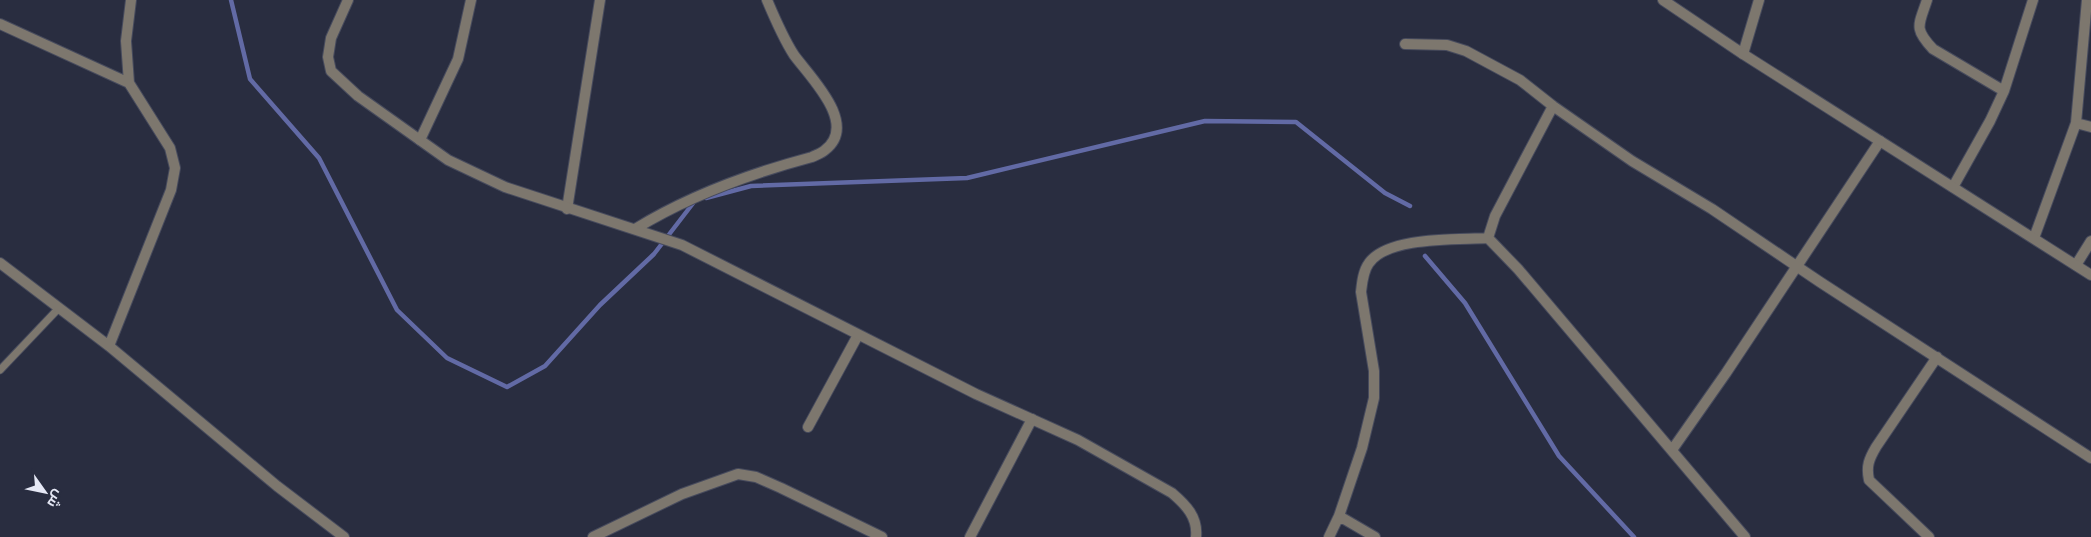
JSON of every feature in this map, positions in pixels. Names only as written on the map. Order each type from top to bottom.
[{"type":"street","points":[[109,346],[171,190],[174,168],[170,148],[129,84],[126,41],[131,0]]},
{"type":"street","points":[[348,0],[331,38],[328,57],[331,71],[358,96],[448,160],[505,187],[682,245],[976,394],[1110,457],[1172,493],[1184,503],[1194,518],[1196,537]]},
{"type":"street","points":[[420,140],[458,59],[471,0]]},
{"type":"street","points":[[567,208],[600,0]]},
{"type":"street","points":[[635,229],[658,214],[710,191],[812,157],[826,150],[831,143],[836,132],[836,118],[830,102],[793,54],[777,25],[767,0]]},
{"type":"street","points":[[1663,0],[1743,54],[2091,275]]},
{"type":"street","points":[[1743,54],[1759,0]]},
{"type":"street","points":[[1927,0],[1919,25],[1920,32],[1925,40],[1934,49],[2004,91]]},
{"type":"street","points":[[1953,187],[1990,121],[2004,91],[2032,0]]},
{"type":"street","points":[[2034,238],[2076,123],[2087,0]]},
{"type":"street","points":[[0,24],[129,84]]},
{"type":"street","points":[[1405,44],[1447,46],[1466,51],[1520,80],[1553,106],[1632,161],[1712,209],[2091,458]]},
{"type":"street","points":[[1488,238],[1495,216],[1553,106]]},
{"type":"street","points":[[2076,123],[2091,127]]},
{"type":"street","points":[[1672,450],[1726,373],[1880,141]]},
{"type":"street","points":[[1329,537],[1339,516],[1362,448],[1374,398],[1374,371],[1361,292],[1368,263],[1381,252],[1398,246],[1434,241],[1488,238],[1518,269],[1745,537]]},
{"type":"street","points":[[2076,265],[2091,241]]},
{"type":"street","points":[[0,263],[109,346],[277,486],[344,537]]},
{"type":"street","points":[[808,427],[858,335]]},
{"type":"street","points":[[1929,537],[1868,480],[1866,469],[1876,447],[1937,357]]},
{"type":"street","points":[[970,537],[1032,419]]},
{"type":"street","points":[[593,537],[682,494],[738,474],[756,477],[882,537]]},
{"type":"street","points":[[1339,516],[1375,537]]},
{"type":"lane","points":[[0,370],[58,309]]},
{"type":"waterway","points":[[231,0],[250,79],[319,158],[397,310],[447,358],[507,387],[545,366],[600,305],[654,254],[694,202]]},
{"type":"waterway","points":[[706,198],[751,186],[967,178],[1205,121],[1296,122],[1385,193],[1410,206]]},
{"type":"waterway","points":[[1425,256],[1465,303],[1559,456],[1634,537]]}]
